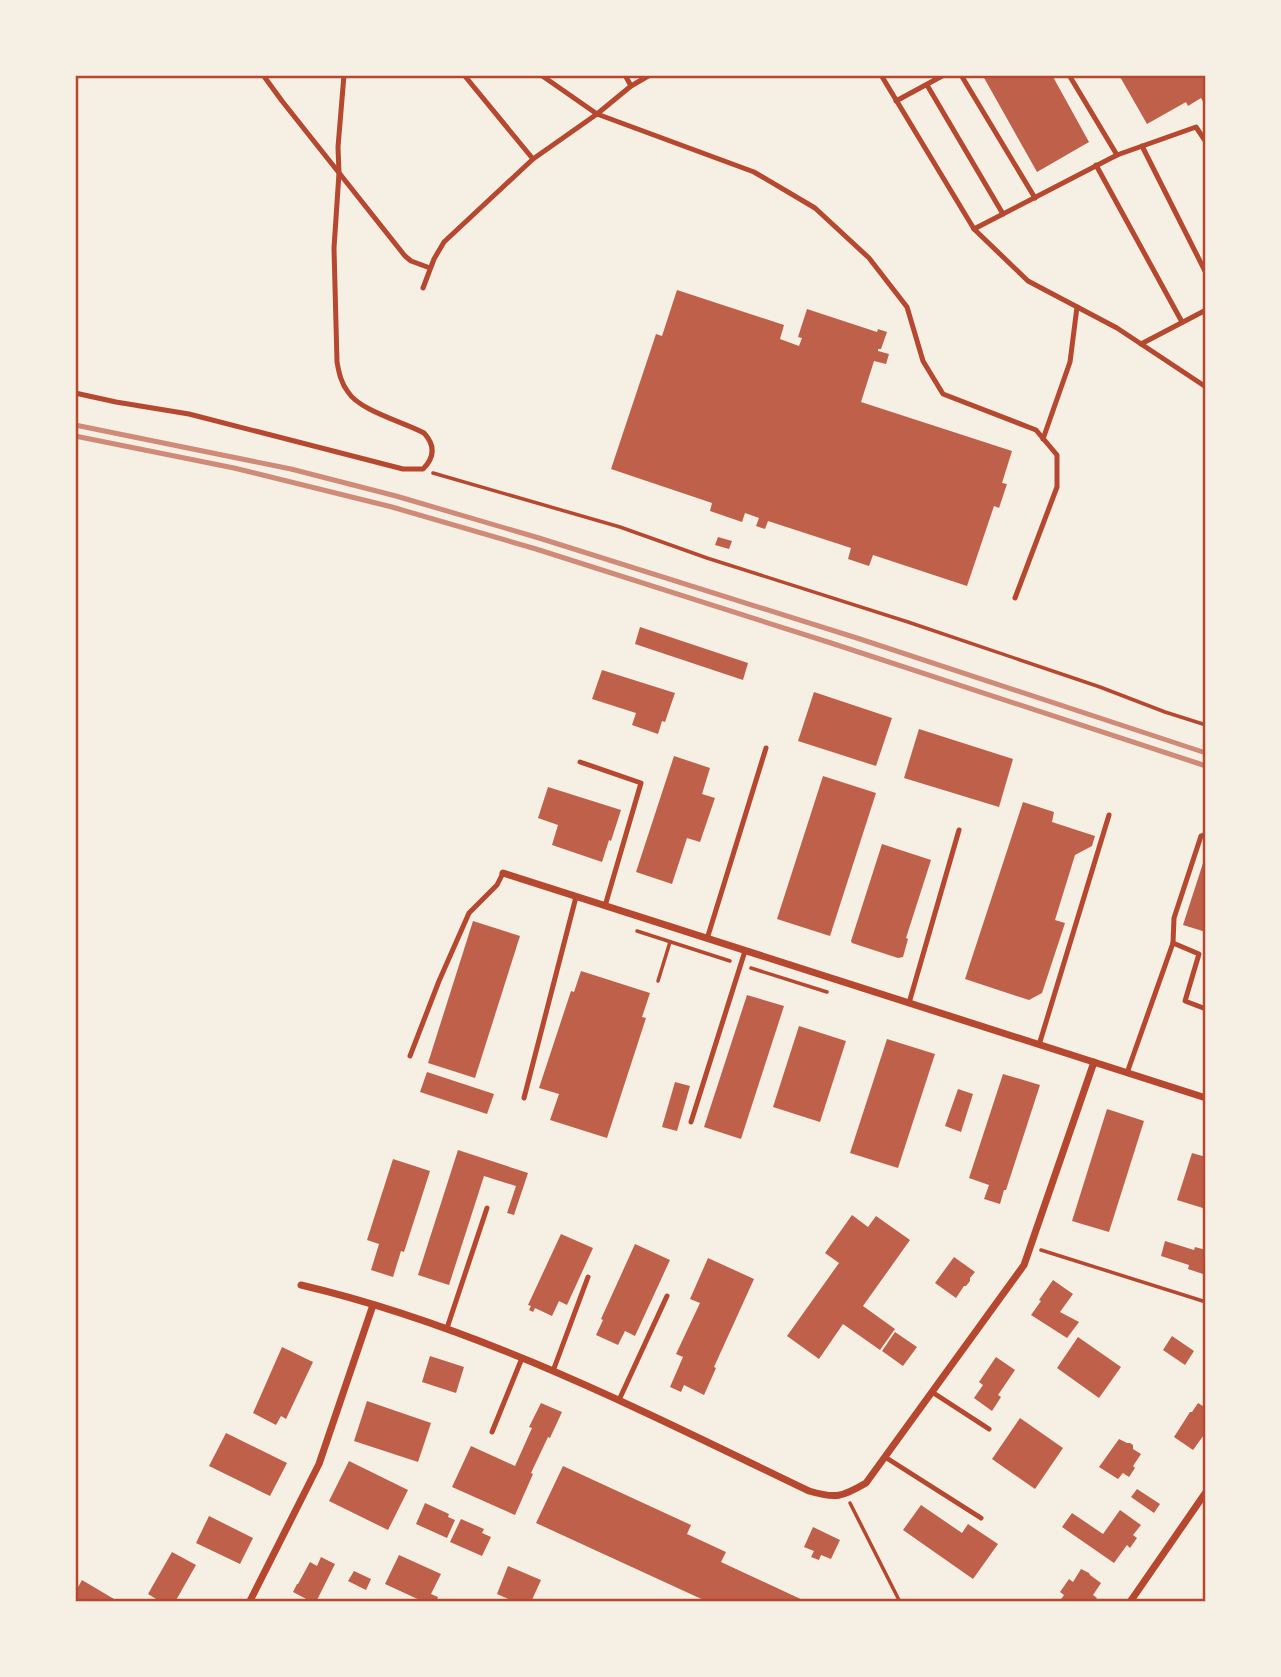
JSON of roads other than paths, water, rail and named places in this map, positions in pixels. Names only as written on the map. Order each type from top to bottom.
[{"type":"street","points":[[503,873],[1206,1098]]},
{"type":"street","points":[[301,1285],[447,1328],[619,1400],[809,1491],[830,1497],[847,1494],[866,1483],[1024,1265],[1094,1062]]},
{"type":"street","points":[[250,1601],[319,1464],[373,1305]]},
{"type":"street","points":[[1130,1602],[1206,1492]]},
{"type":"lane","points":[[263,75],[405,256],[430,268]]},
{"type":"lane","points":[[75,393],[233,424],[403,469],[423,469],[432,457],[431,440],[424,433],[361,405],[349,395],[341,380],[337,362],[334,248],[344,75]]},
{"type":"lane","points":[[464,75],[533,159]]},
{"type":"lane","points":[[541,75],[597,114],[754,172],[815,208],[869,258],[906,307],[923,361],[943,394],[1036,430],[1057,455],[1057,487],[1015,598]]},
{"type":"lane","points":[[625,75],[631,86]]},
{"type":"lane","points":[[422,288],[444,242],[533,159],[597,114],[631,86],[650,75]]},
{"type":"lane","points":[[881,75],[974,229],[1028,281],[1118,328],[1206,387]]},
{"type":"lane","points":[[896,101],[944,75]]},
{"type":"lane","points":[[961,75],[1035,198]]},
{"type":"lane","points":[[1069,75],[1118,155]]},
{"type":"lane","points":[[927,85],[1003,214]]},
{"type":"lane","points":[[974,229],[1118,155],[1196,127],[1206,142]]},
{"type":"lane","points":[[1142,146],[1206,273]]},
{"type":"lane","points":[[1097,165],[1182,322]]},
{"type":"lane","points":[[1043,439],[1070,362],[1077,307]]},
{"type":"lane","points":[[1141,344],[1206,310]]},
{"type":"lane","points":[[707,939],[766,748]]},
{"type":"lane","points":[[580,762],[641,783],[605,906]]},
{"type":"lane","points":[[1039,1045],[1109,815]]},
{"type":"lane","points":[[909,1003],[959,830]]},
{"type":"lane","points":[[1127,1073],[1173,943],[1174,918],[1201,836],[1206,834]]},
{"type":"lane","points":[[410,1056],[469,913],[497,885],[503,873]]},
{"type":"lane","points":[[524,1098],[576,897]]},
{"type":"lane","points":[[1173,943],[1199,954],[1185,1001],[1206,1009]]},
{"type":"lane","points":[[691,1122],[745,951]]},
{"type":"lane","points":[[447,1328],[487,1208]]},
{"type":"lane","points":[[552,1371],[588,1277]]},
{"type":"lane","points":[[619,1400],[667,1296]]},
{"type":"lane","points":[[492,1432],[522,1358]]},
{"type":"lane","points":[[932,1392],[989,1429]]},
{"type":"lane","points":[[885,1457],[981,1518]]},
{"type":"railway","points":[[75,425],[291,469],[396,496],[860,639],[1206,753]]},
{"type":"railway","points":[[75,436],[234,468],[392,507],[536,549],[1206,766]]}]
